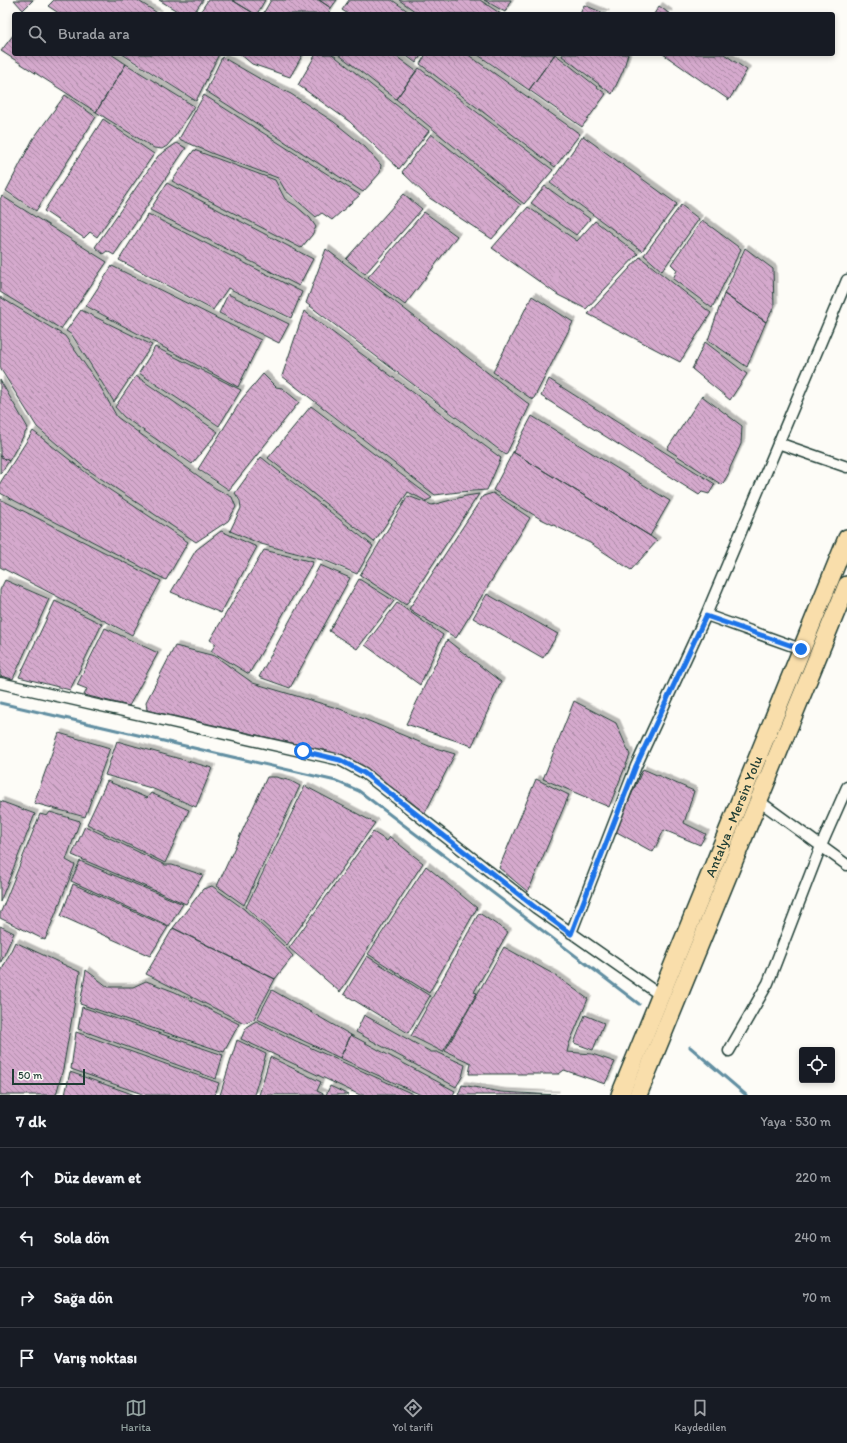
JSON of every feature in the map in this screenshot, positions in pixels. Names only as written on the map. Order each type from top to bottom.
[{"type":"highway","name":"Antalya - Mersin Yolu","points":[[620,1095],[847,538]]},
{"type":"highway","name":"Antalya - Mersin Yolu","points":[[638,1095],[847,585]]},
{"type":"street","points":[[571,934],[636,766],[706,616],[847,280]]},
{"type":"street","points":[[778,443],[847,467]]},
{"type":"street","points":[[706,616],[801,649]]},
{"type":"street","points":[[0,683],[340,760],[364,773],[536,908],[660,995]]},
{"type":"street","points":[[729,1051],[768,983],[821,846],[847,787]]},
{"type":"street","points":[[759,801],[847,865]]},
{"type":"building","points":[[14,0],[33,0],[23,10]]},
{"type":"building","points":[[54,0],[137,0],[156,12],[57,12],[48,6]]},
{"type":"building","points":[[159,0],[203,0],[194,12],[179,12]]},
{"type":"building","points":[[208,0],[232,0],[252,12],[200,12]]},
{"type":"building","points":[[232,0],[265,0],[258,12],[252,12]]},
{"type":"building","points":[[271,0],[319,0],[331,8],[329,12],[264,12]]},
{"type":"building","points":[[319,0],[337,0],[331,8]]},
{"type":"building","points":[[349,0],[392,0],[409,12],[345,12],[342,10]]},
{"type":"building","points":[[399,0],[480,0],[498,12],[416,12]]},
{"type":"building","points":[[484,0],[511,0],[505,12]]},
{"type":"building","points":[[584,5],[601,12],[581,12]]},
{"type":"building","points":[[659,6],[667,12],[655,12]]},
{"type":"building","points":[[12,37],[12,56],[114,56],[126,64],[96,112],[1,51]]},
{"type":"building","points":[[125,56],[218,56],[196,101]]},
{"type":"building","points":[[242,56],[302,56],[290,77],[252,64]]},
{"type":"building","points":[[315,56],[335,56],[429,131],[399,169],[350,122],[298,85]]},
{"type":"building","points":[[341,56],[396,56],[416,71],[396,99]]},
{"type":"building","points":[[407,56],[421,56],[416,63]]},
{"type":"building","points":[[425,56],[470,56],[580,134],[555,167],[420,64]]},
{"type":"building","points":[[479,56],[554,56],[529,90]]},
{"type":"building","points":[[554,56],[558,56],[606,94],[582,127],[529,90]]},
{"type":"building","points":[[562,56],[627,56],[623,71],[612,94]]},
{"type":"building","points":[[666,56],[727,56],[747,70],[729,100]]},
{"type":"building","points":[[222,57],[262,80],[291,94],[334,122],[365,147],[381,165],[380,173],[363,192],[206,91]]},
{"type":"building","points":[[126,64],[194,106],[176,135],[167,146],[162,149],[154,148],[96,112]]},
{"type":"building","points":[[419,68],[553,170],[524,204],[396,99]]},
{"type":"building","points":[[65,95],[96,117],[36,211],[6,191],[33,139]]},
{"type":"building","points":[[204,95],[360,195],[332,220],[322,213],[316,217],[285,190],[278,178],[211,153],[179,139]]},
{"type":"building","points":[[103,119],[154,154],[97,237],[90,232],[84,238],[44,211]]},
{"type":"building","points":[[431,134],[521,205],[492,239],[428,197],[402,172]]},
{"type":"building","points":[[583,136],[677,204],[642,251],[550,183]]},
{"type":"building","points":[[177,143],[186,148],[114,255],[107,251],[103,254],[95,247],[158,156]]},
{"type":"building","points":[[194,150],[275,180],[285,199],[310,218],[316,227],[312,235],[301,248],[172,181]]},
{"type":"building","points":[[167,183],[313,259],[299,286],[150,210]]},
{"type":"building","points":[[545,186],[590,219],[576,235],[531,203]]},
{"type":"building","points":[[404,194],[422,209],[365,274],[346,259]]},
{"type":"building","points":[[2,196],[107,262],[61,329],[0,292],[0,199]]},
{"type":"building","points":[[681,205],[699,219],[662,271],[644,255]]},
{"type":"building","points":[[528,207],[577,241],[595,221],[638,254],[586,309],[558,295],[492,248]]},
{"type":"building","points":[[424,212],[457,236],[405,305],[368,277]]},
{"type":"building","points":[[148,214],[302,292],[291,318],[228,288],[213,310],[119,260]]},
{"type":"building","points":[[702,220],[741,249],[712,308],[673,279],[677,270],[671,264]]},
{"type":"building","points":[[745,248],[773,269],[774,307],[766,322],[724,294]]},
{"type":"building","points":[[326,249],[530,405],[506,455],[306,303]]},
{"type":"building","points":[[640,257],[711,313],[680,362],[588,314]]},
{"type":"building","points":[[112,266],[261,340],[238,387],[86,306]]},
{"type":"building","points":[[228,294],[289,324],[279,343],[219,313]]},
{"type":"building","points":[[724,294],[766,322],[747,367],[708,340]]},
{"type":"building","points":[[532,296],[573,322],[533,400],[493,372]]},
{"type":"building","points":[[0,297],[65,336],[100,386],[117,417],[215,488],[232,497],[236,507],[228,521],[196,542],[85,468],[37,427],[0,368]]},
{"type":"building","points":[[81,310],[152,345],[114,402],[72,335],[66,331]]},
{"type":"building","points":[[304,311],[501,458],[487,490],[435,495],[282,376]]},
{"type":"building","points":[[705,342],[747,374],[730,400],[692,369]]},
{"type":"building","points":[[155,347],[241,390],[219,426],[139,373]]},
{"type":"building","points":[[263,374],[276,387],[282,388],[299,402],[229,490],[198,469],[242,399]]},
{"type":"building","points":[[136,376],[218,432],[192,464],[124,417],[115,407]]},
{"type":"building","points":[[549,379],[715,484],[709,494],[702,492],[699,495],[541,396]]},
{"type":"building","points":[[0,380],[28,428],[9,461],[0,456]]},
{"type":"building","points":[[702,396],[742,426],[741,444],[729,473],[722,485],[667,449]]},
{"type":"building","points":[[311,406],[432,498],[426,501],[408,492],[374,542],[268,458]]},
{"type":"building","points":[[532,416],[670,501],[650,536],[513,452]]},
{"type":"building","points":[[33,431],[98,482],[188,542],[166,580],[0,493],[0,483]]},
{"type":"building","points":[[513,452],[657,541],[631,570],[590,543],[539,518],[493,490]]},
{"type":"building","points":[[0,456],[9,461],[0,474]]},
{"type":"building","points":[[261,457],[373,546],[357,574],[326,561],[261,544],[230,531],[241,508],[240,501],[235,493]]},
{"type":"building","points":[[493,493],[530,518],[456,638],[409,609],[483,496]]},
{"type":"building","points":[[479,494],[406,605],[360,575],[408,496],[432,505]]},
{"type":"building","points":[[0,499],[161,581],[132,635],[0,567]]},
{"type":"building","points":[[221,531],[257,547],[221,613],[171,592],[196,550]]},
{"type":"building","points":[[264,550],[313,562],[249,674],[211,651],[216,644],[210,640]]},
{"type":"building","points":[[320,565],[350,578],[290,688],[259,677]]},
{"type":"building","points":[[359,579],[394,601],[357,649],[329,631]]},
{"type":"building","points":[[5,580],[49,599],[13,679],[0,676],[0,590]]},
{"type":"building","points":[[487,594],[558,634],[543,658],[473,618]]},
{"type":"building","points":[[55,601],[102,624],[70,690],[19,677]]},
{"type":"building","points":[[397,603],[443,635],[420,685],[365,645]]},
{"type":"building","points":[[105,628],[158,653],[129,706],[84,695],[87,689],[77,685]]},
{"type":"building","points":[[447,640],[501,682],[472,746],[406,724]]},
{"type":"building","points":[[175,646],[215,656],[253,683],[340,709],[429,746],[455,754],[425,813],[374,774],[350,759],[327,751],[147,710],[146,702]]},
{"type":"building","points":[[574,701],[616,723],[630,755],[609,807],[543,779]]},
{"type":"building","points":[[59,733],[110,748],[85,817],[34,803]]},
{"type":"building","points":[[117,741],[212,768],[196,807],[151,788],[105,775]]},
{"type":"building","points":[[643,769],[694,791],[684,823],[706,834],[700,845],[664,830],[653,852],[615,831]]},
{"type":"building","points":[[267,777],[276,777],[291,781],[300,786],[244,905],[217,886]]},
{"type":"building","points":[[536,779],[569,795],[528,892],[499,868]]},
{"type":"building","points":[[107,781],[147,798],[151,793],[189,810],[165,863],[87,824]]},
{"type":"building","points":[[305,786],[375,823],[287,945],[246,907]]},
{"type":"building","points":[[0,801],[35,814],[0,902]]},
{"type":"building","points":[[50,812],[80,821],[66,860],[75,865],[45,940],[0,918],[0,914],[40,814],[47,816]]},
{"type":"building","points":[[85,826],[165,865],[172,865],[203,875],[186,904],[72,855]]},
{"type":"building","points":[[373,832],[387,841],[390,837],[423,863],[340,992],[289,948]]},
{"type":"building","points":[[80,861],[183,904],[169,926],[71,881]]},
{"type":"building","points":[[426,866],[477,908],[429,993],[368,954]]},
{"type":"building","points":[[73,884],[168,927],[150,956],[61,916]]},
{"type":"building","points":[[212,886],[244,909],[293,956],[275,979],[173,928],[203,889]]},
{"type":"building","points":[[479,913],[508,932],[474,992],[477,993],[443,1052],[411,1036]]},
{"type":"building","points":[[0,926],[14,933],[0,964]]},
{"type":"building","points":[[173,928],[275,979],[254,1019],[244,1023],[146,974]]},
{"type":"building","points":[[15,942],[80,972],[63,1069],[56,1095],[0,1095],[0,974]]},
{"type":"building","points":[[504,947],[555,975],[588,999],[567,1052],[592,1054],[615,1062],[605,1084],[564,1070],[559,1074],[469,1074],[471,1063],[445,1051]]},
{"type":"building","points":[[367,956],[430,996],[408,1033],[344,994]]},
{"type":"building","points":[[86,970],[108,987],[133,987],[146,981],[175,992],[239,1024],[224,1052],[80,1004]]},
{"type":"building","points":[[272,990],[351,1035],[340,1058],[257,1019]]},
{"type":"building","points":[[82,1007],[223,1055],[216,1079],[78,1029]]},
{"type":"building","points":[[364,1015],[431,1052],[437,1052],[465,1065],[462,1077],[456,1087],[356,1032]]},
{"type":"building","points":[[585,1015],[604,1023],[593,1050],[574,1043]]},
{"type":"building","points":[[256,1021],[296,1041],[415,1095],[360,1095],[241,1039],[246,1027]]},
{"type":"building","points":[[76,1032],[219,1083],[215,1095],[145,1095],[71,1069]]},
{"type":"building","points":[[351,1035],[455,1091],[453,1095],[421,1095],[340,1058]]},
{"type":"building","points":[[237,1040],[266,1054],[254,1095],[220,1095]]},
{"type":"building","points":[[270,1057],[321,1082],[317,1091],[326,1095],[259,1095]]},
{"type":"building","points":[[70,1072],[135,1095],[65,1095]]},
{"type":"building","points":[[462,1085],[501,1092],[556,1095],[458,1095]]},
{"type":"building","points":[[330,1086],[349,1095],[326,1095]]},
{"type":"waterway","points":[[0,703],[336,781],[359,791],[639,1004]]},
{"type":"waterway","points":[[690,1047],[746,1095]]},
{"type":"route","points":[[303,751],[340,760],[364,773],[571,934],[636,766],[706,616],[801,649]]}]
